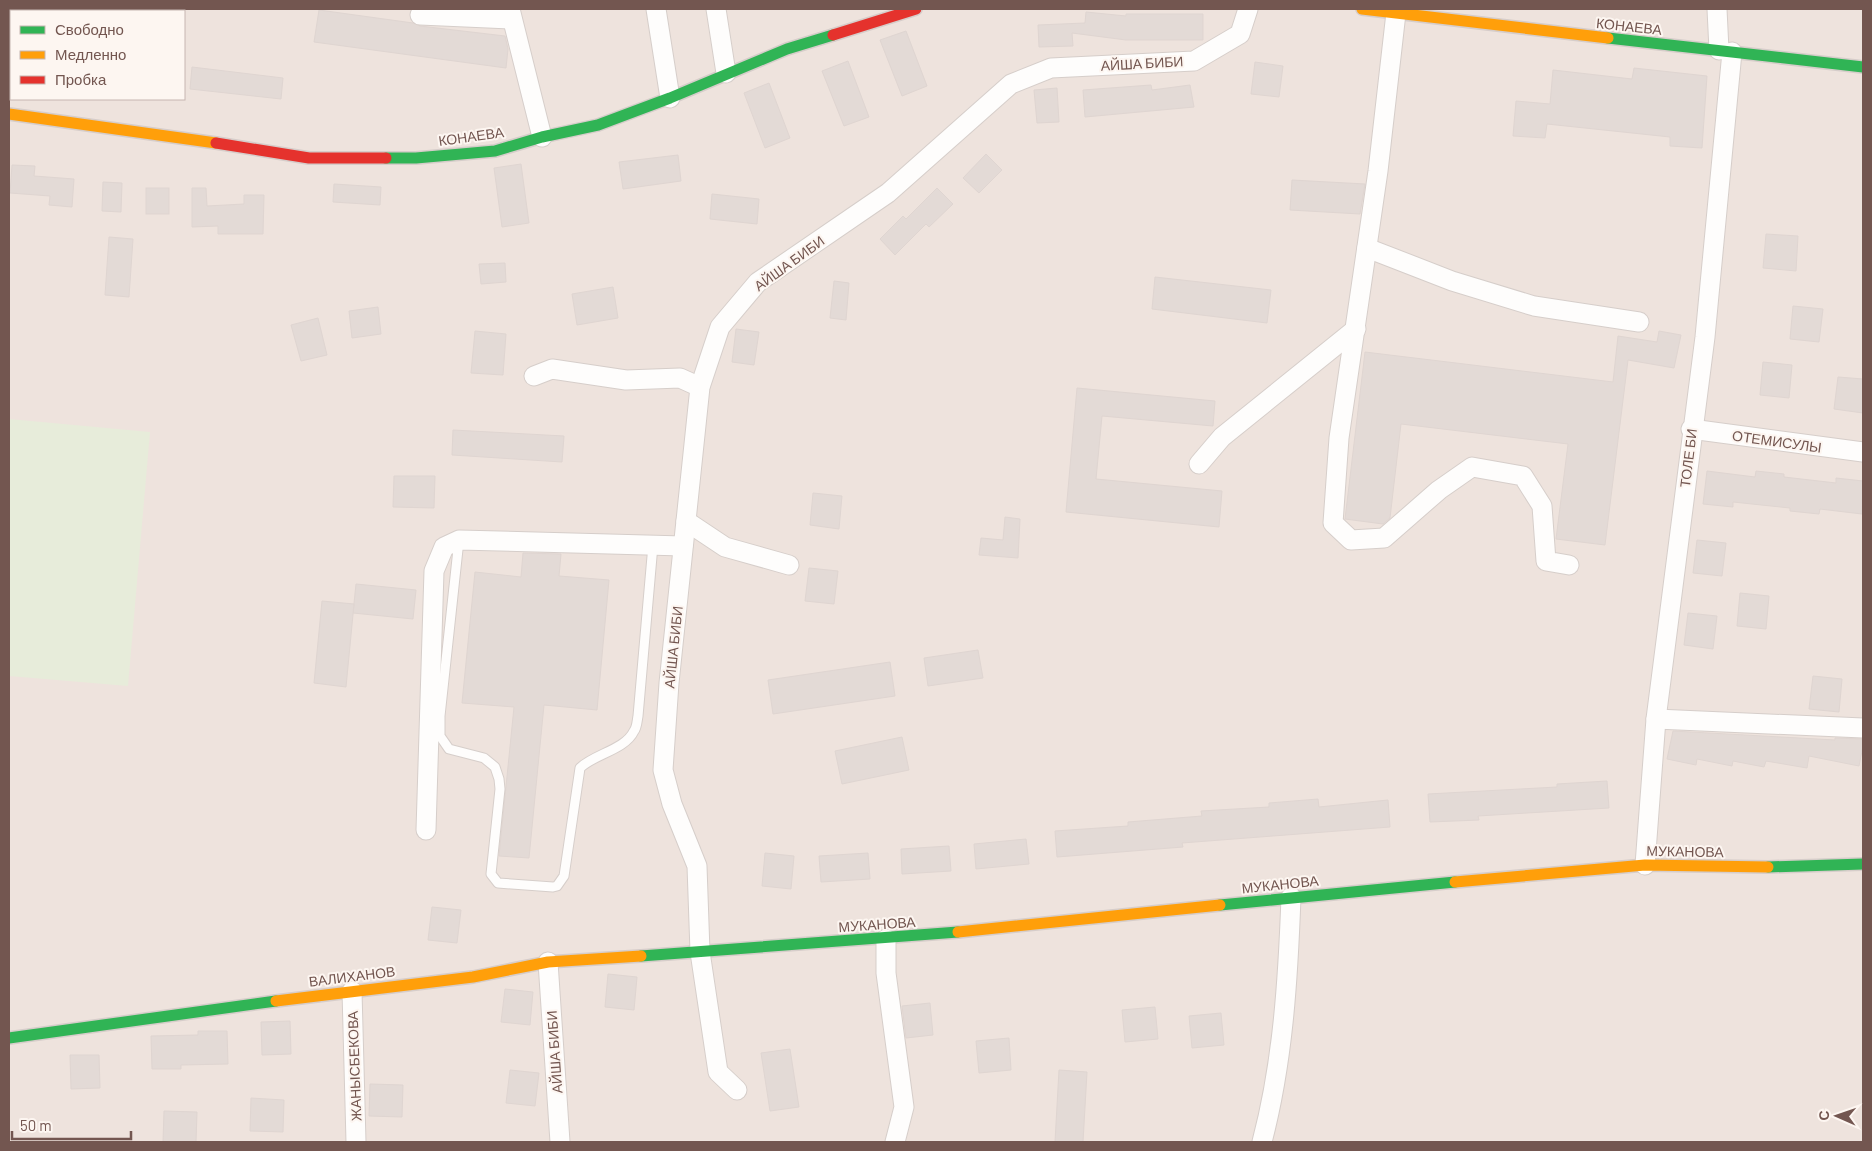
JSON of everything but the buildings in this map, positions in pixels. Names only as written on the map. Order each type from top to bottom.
[{"type":"street","points":[[656,9],[670,98]]},
{"type":"street","points":[[716,9],[726,73]]},
{"type":"street","name":"КОНАЕВА","points":[[9,114],[179,137],[309,158],[416,158],[496,151],[542,137],[598,124],[670,98],[786,49],[880,14],[916,9]]},
{"type":"street","name":"АЙША БИБИ","points":[[737,1090],[718,1072],[700,952],[698,866],[672,804],[663,770],[669,683],[700,386],[720,327],[758,282],[888,193],[1011,84],[1051,68],[1194,61],[1240,34],[1248,9]]},
{"type":"street","name":"КОНАЕВА","points":[[1362,9],[1396,14],[1455,15],[1725,51],[1863,67]]},
{"type":"street","name":"ТОЛЕ БИ","points":[[1644,865],[1656,720],[1691,429],[1705,338],[1725,51],[1717,9]]},
{"type":"street","points":[[420,15],[511,14],[542,137]]},
{"type":"street","points":[[1396,14],[1367,248],[1339,438],[1333,523],[1351,540],[1384,538],[1438,490],[1472,468],[1522,476],[1542,506],[1546,561],[1569,565]]},
{"type":"street","points":[[1367,248],[1452,281],[1534,306],[1639,322]]},
{"type":"street","points":[[1199,464],[1222,437],[1356,329]]},
{"type":"street","points":[[534,376],[552,369],[626,380],[680,378],[700,386]]},
{"type":"street","name":"ОТЕМИСУЛЫ","points":[[1691,429],[1863,452]]},
{"type":"street","points":[[686,521],[725,547],[789,565]]},
{"type":"street","points":[[426,830],[434,571],[444,547],[459,540],[683,546]]},
{"type":"street","points":[[1656,720],[1863,728]]},
{"type":"street","name":"МУКАНОВА","points":[[700,952],[886,939],[1644,865],[1773,867],[1863,864]]},
{"type":"street","points":[[1262,1142],[1271,1107],[1288,989],[1291,898]]},
{"type":"street","points":[[886,939],[886,973],[908,1142]]},
{"type":"street","name":"ВАЛИХАНОВ","points":[[9,1038],[352,991],[474,977],[548,962],[700,952]]},
{"type":"street","name":"АЙША БИБИ","points":[[548,962],[560,1142]]},
{"type":"street","name":"ЖАНЫСБЕКОВА","points":[[352,991],[356,1142]]},
{"type":"street","points":[[895,1142],[904,1107]]},
{"type":"lane","points":[[459,540],[442,682],[440,736],[449,749],[484,758],[495,767],[500,789],[490,874],[494,880],[498,884],[553,887],[557,886],[564,876],[580,768],[588,760],[619,745],[634,732],[638,716],[654,545]]},
{"type":"shaded area","points":[[9,9],[1863,9],[1863,1142],[9,1142]]},
{"type":"green space","points":[[9,419],[150,432],[128,686],[9,676]]},
{"type":"traffic: fast","points":[[386,158],[416,158],[495,151],[542,137],[598,125],[670,98],[787,49],[833,35]]},
{"type":"traffic: fast","points":[[1608,38],[1863,67]]},
{"type":"traffic: fast","points":[[1768,867],[1863,864]]},
{"type":"traffic: fast","points":[[1220,905],[1455,882]]},
{"type":"traffic: fast","points":[[641,956],[958,932]]},
{"type":"traffic: fast","points":[[9,1038],[276,1001]]},
{"type":"traffic: slow","points":[[1362,9],[1608,38]]},
{"type":"traffic: slow","points":[[9,114],[216,143]]},
{"type":"traffic: slow","points":[[1455,882],[1645,865],[1768,867]]},
{"type":"traffic: slow","points":[[958,932],[1220,905]]},
{"type":"traffic: slow","points":[[276,1001],[473,977],[548,962],[641,956]]},
{"type":"traffic: jam","points":[[833,35],[916,9]]},
{"type":"traffic: jam","points":[[216,143],[309,158],[386,158]]}]
